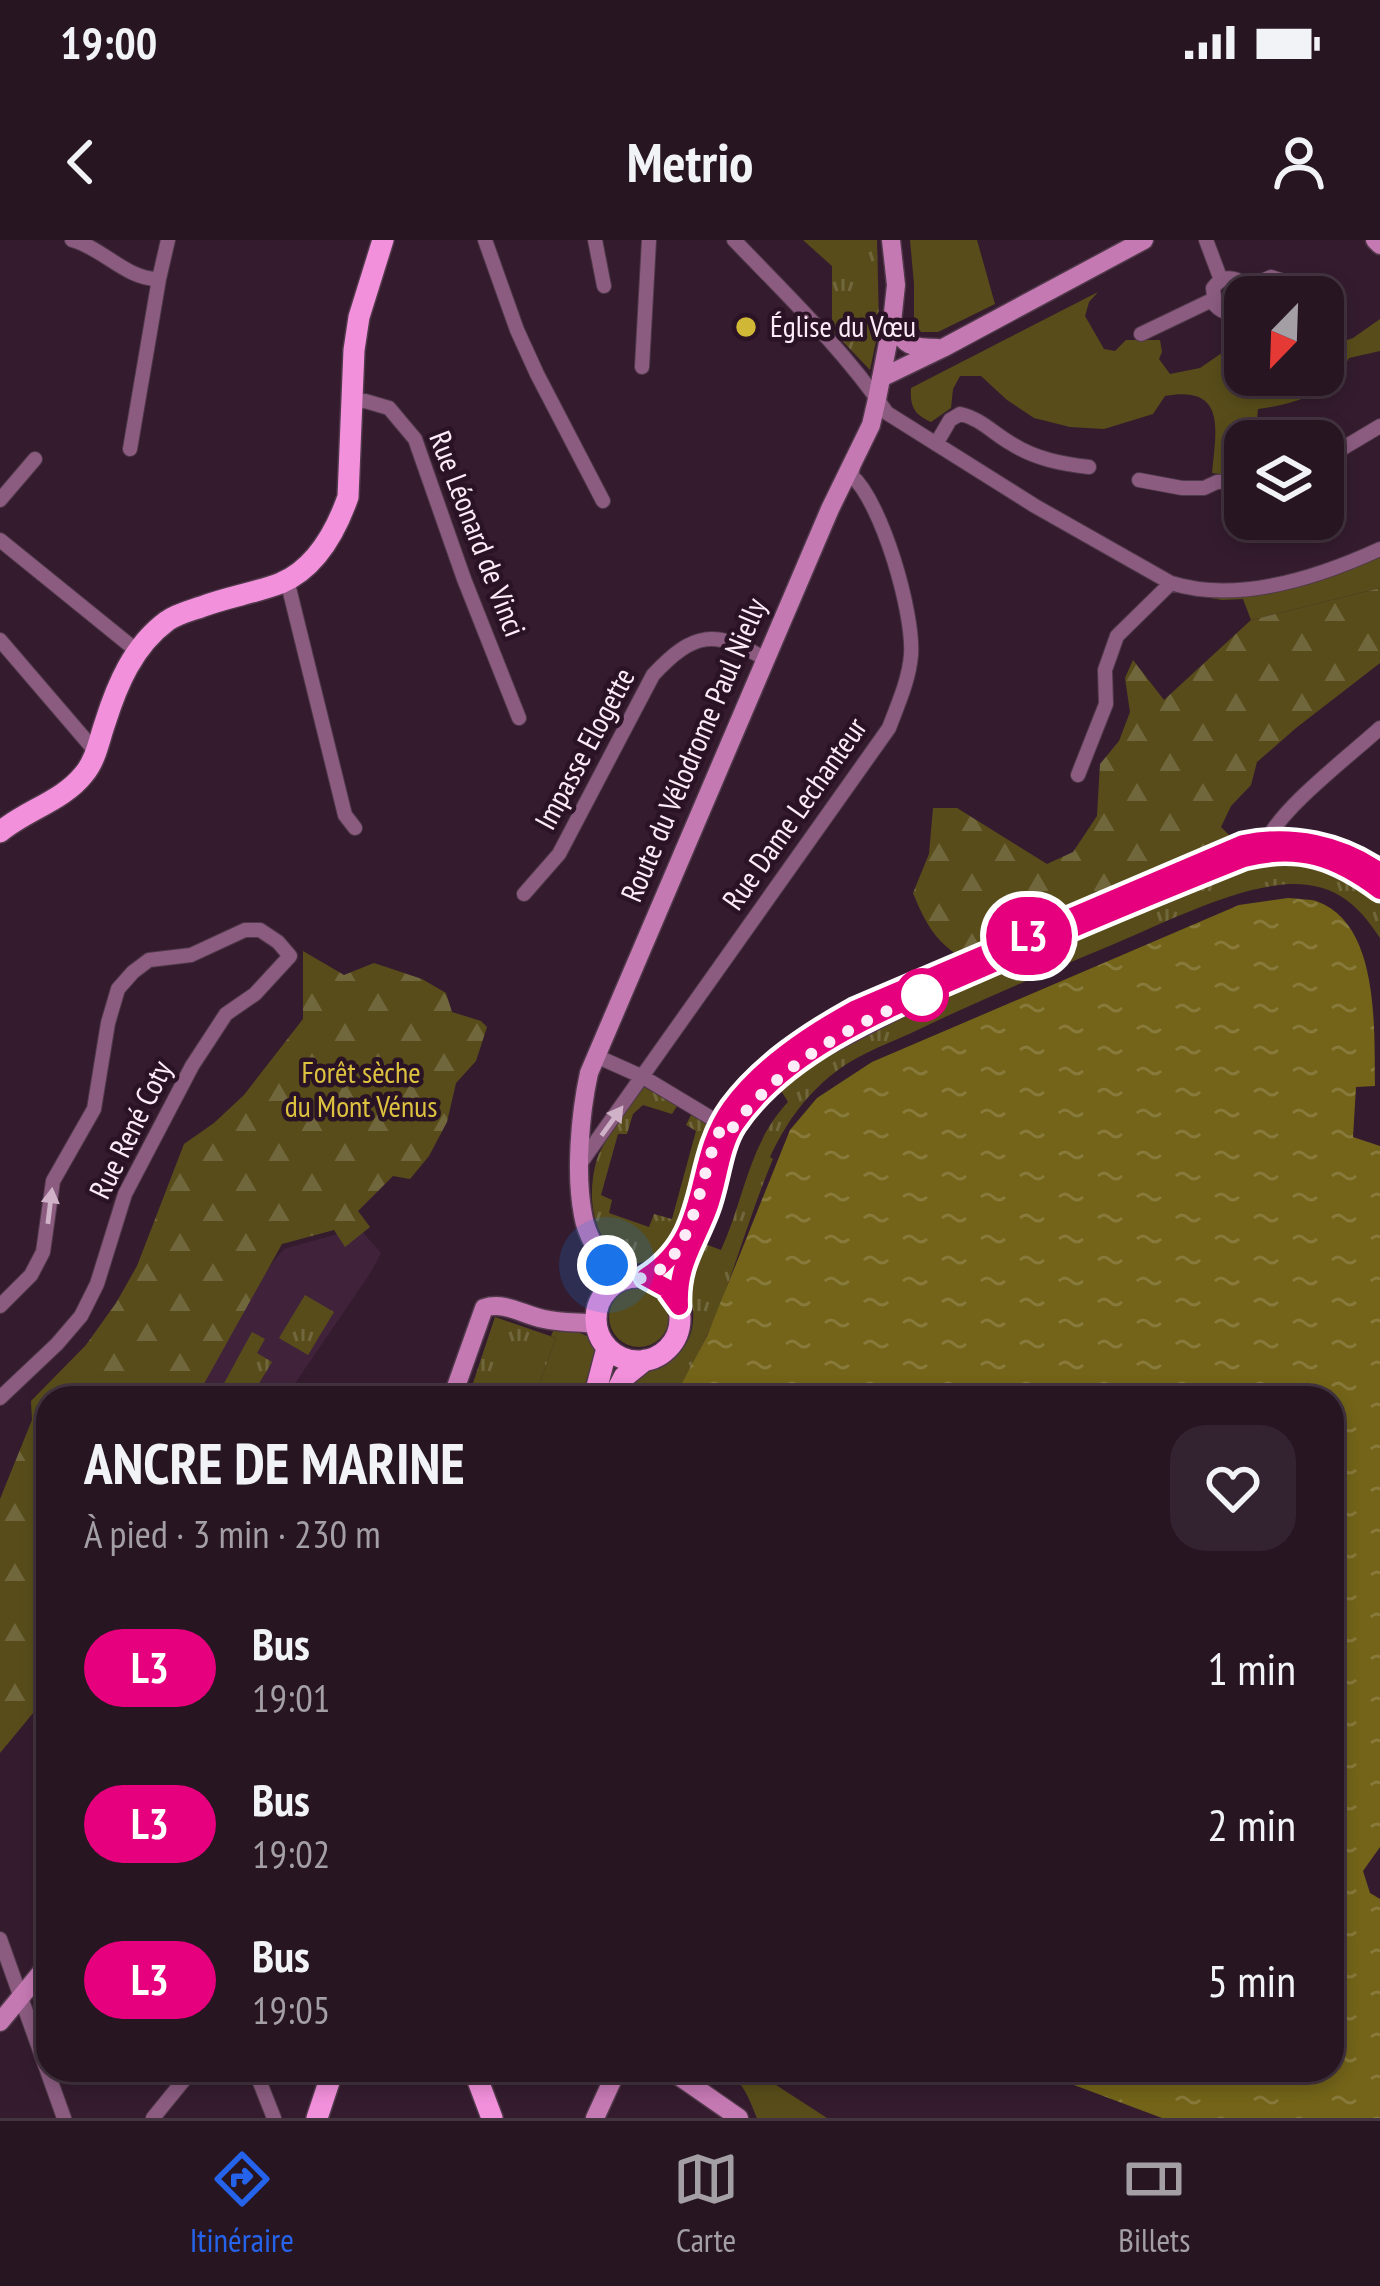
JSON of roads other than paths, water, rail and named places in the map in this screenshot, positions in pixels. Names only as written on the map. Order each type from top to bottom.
[{"type":"main road","points":[[0,832],[84,775],[137,651],[172,617],[286,580],[316,555],[341,517],[348,497],[358,317],[383,240]]},
{"type":"main road","points":[[646,1277],[680,1246],[699,1204],[706,1167],[745,1102],[763,1083],[758,1078],[837,1019],[1243,844],[1269,839],[1330,847],[1364,861],[1380,876]]},
{"type":"main road","points":[[679,1306],[666,1288],[646,1277],[632,1277],[618,1282],[601,1299],[596,1324],[607,1348],[631,1360],[657,1357],[674,1341],[679,1330],[679,1306],[678,1281],[710,1204],[731,1124],[764,1089],[813,1051],[1070,928],[1270,851],[1322,856],[1353,869],[1380,890]]},
{"type":"main road","points":[[813,1051],[819,1039],[835,1030],[837,1019]]},
{"type":"main road","points":[[598,1386],[607,1348]]},
{"type":"main road","points":[[619,1386],[645,1360]]},
{"type":"main road","points":[[317,2118],[329,2082]]},
{"type":"main road","points":[[478,2082],[492,2118]]},
{"type":"street","points":[[72,240],[145,279],[159,279]]},
{"type":"street","points":[[130,449],[168,240]]},
{"type":"street","points":[[485,240],[517,330],[603,501]]},
{"type":"street","points":[[595,240],[604,286]]},
{"type":"street","points":[[642,367],[649,240]]},
{"type":"street","points":[[734,240],[817,329],[886,413],[1171,583],[1187,588],[1274,585],[1316,575],[1380,549]]},
{"type":"street","name":"Route du Vélodrome Paul Nielly","points":[[618,1282],[583,1218],[580,1164],[586,1089],[596,1056],[871,425],[896,285],[891,240]]},
{"type":"street","points":[[881,378],[1144,240]]},
{"type":"street","points":[[1206,240],[1221,280],[1213,289],[1212,300],[1224,311]]},
{"type":"street","points":[[1141,334],[1212,300]]},
{"type":"street","points":[[892,322],[900,339],[913,346],[943,348]]},
{"type":"street","name":"Rue Léonard de Vinci","points":[[353,402],[388,408],[415,439],[520,718]]},
{"type":"street","points":[[936,444],[950,420],[960,414],[973,417],[1035,456],[1089,467]]},
{"type":"street","points":[[1344,447],[1380,426]]},
{"type":"street","name":"Rue Dame Lechanteur","points":[[580,1164],[889,728],[911,652],[904,603],[880,516],[864,486],[852,476],[853,458]]},
{"type":"street","points":[[0,500],[35,459]]},
{"type":"street","points":[[1139,479],[1182,488],[1224,482]]},
{"type":"street","points":[[0,540],[137,651]]},
{"type":"street","points":[[286,580],[345,814],[355,828]]},
{"type":"street","points":[[1078,775],[1106,704],[1106,670],[1117,636],[1171,583]]},
{"type":"street","name":"Impasse Elogette","points":[[524,894],[559,854],[653,675],[671,656],[706,636],[728,639],[767,660]]},
{"type":"street","points":[[0,640],[96,752]]},
{"type":"street","points":[[5,667],[22,665]]},
{"type":"street","points":[[1307,854],[1296,845],[1272,845],[1269,833],[1380,728]]},
{"type":"street","points":[[1226,865],[1232,857],[1264,846],[1269,839]]},
{"type":"street","points":[[1353,869],[1363,867],[1380,876]]},
{"type":"street","name":"Rue René Coty","points":[[0,1306],[32,1275],[43,1252],[52,1181],[94,1109],[118,989],[149,960],[191,955],[245,930],[260,930],[278,942],[290,956],[255,994],[226,1014],[192,1066],[125,1194],[97,1284],[81,1316],[0,1398]]},
{"type":"street","points":[[596,1056],[731,1124]]},
{"type":"street","points":[[456,1386],[484,1308],[502,1306],[546,1320],[596,1324]]},
{"type":"street","points":[[0,1939],[36,2042]]},
{"type":"street","points":[[0,2022],[36,1979]]},
{"type":"street","points":[[51,2082],[64,2118]]},
{"type":"street","points":[[153,2118],[182,2082]]},
{"type":"street","points":[[260,2082],[274,2118]]},
{"type":"street","points":[[595,2118],[611,2082]]},
{"type":"street","points":[[687,2082],[739,2118]]},
{"type":"water","points":[[1288,898],[1316,901],[1337,913],[1363,954],[1373,1008],[1375,1086],[1356,1087],[1353,1137],[1380,1146],[1380,1847],[1363,1871],[1370,1893],[1380,1899],[1380,2118],[1162,2118],[1066,2082],[1344,2082],[1344,1386],[680,1386],[707,1336],[790,1130],[817,1098],[872,1062],[1239,905]]},
{"type":"place","name":"Église du Vœu","points":[[746,327]]},
{"type":"park label","name":"Forêt sèche du Mont Vénus","points":[[361,1090]]}]
